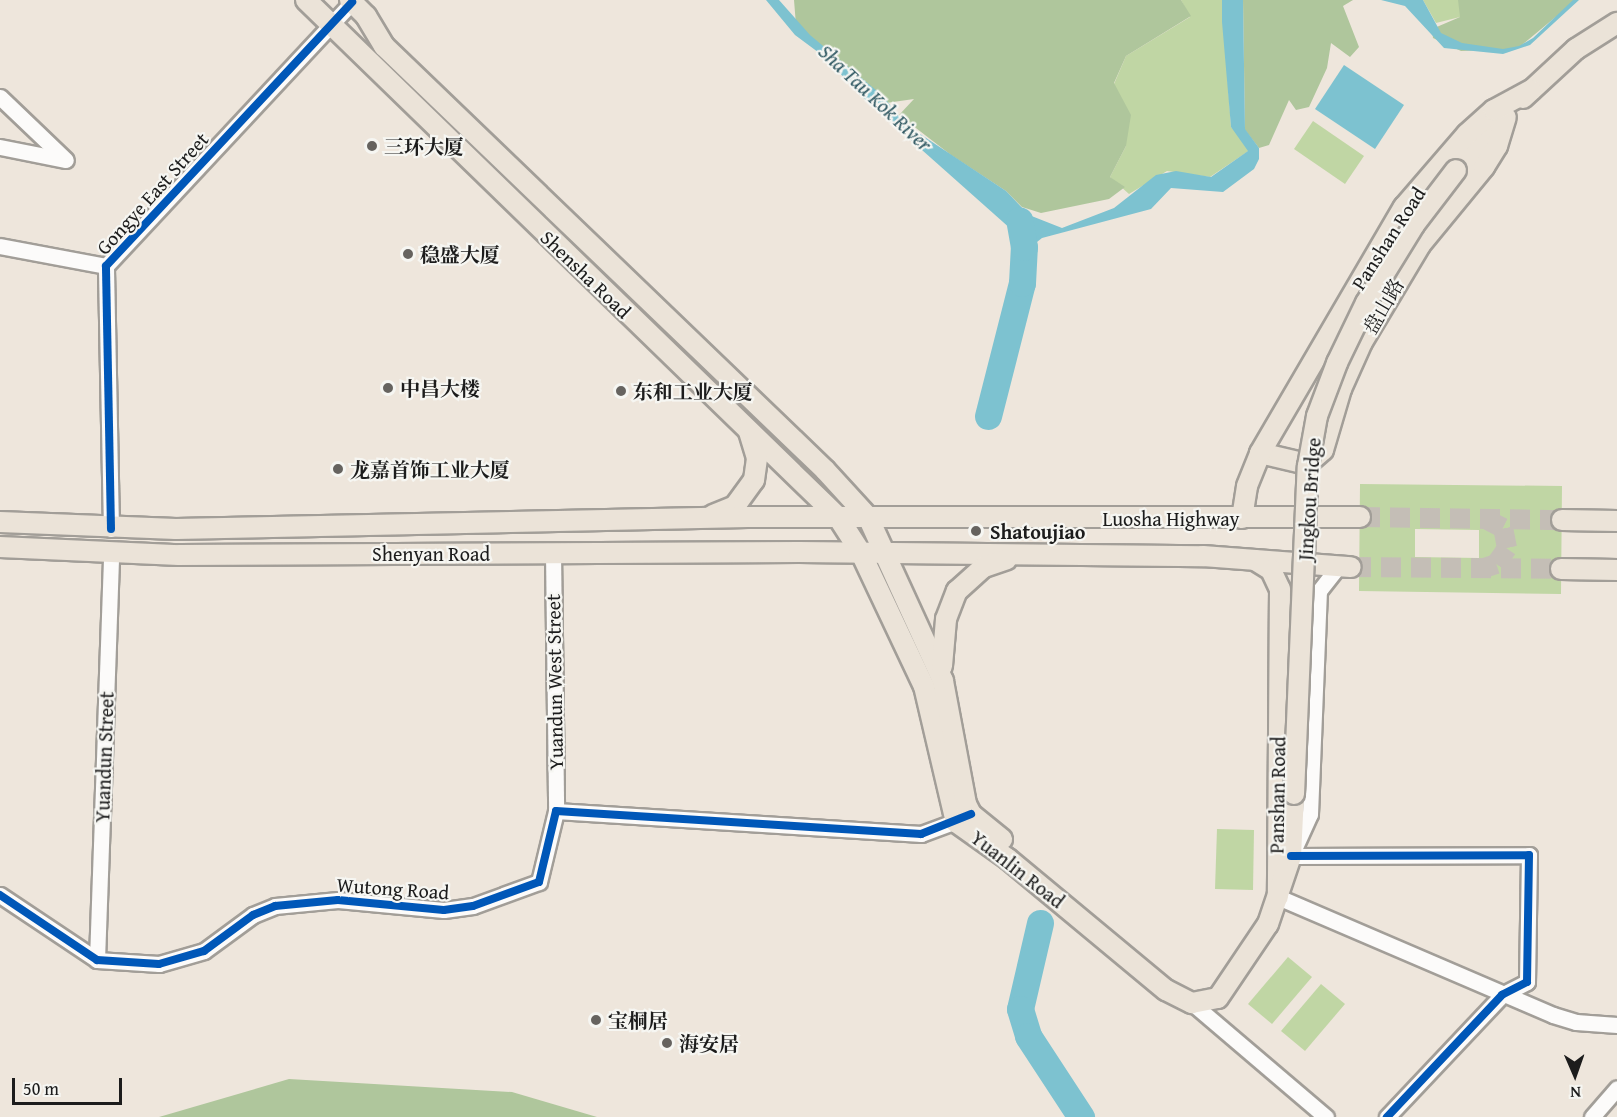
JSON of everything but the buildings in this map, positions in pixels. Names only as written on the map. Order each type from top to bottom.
[{"type":"main road","name":"Shensha Road","points":[[306,0],[838,517],[861,553]]},
{"type":"main road","name":"Shensha Road","points":[[351,1],[384,46],[817,463],[868,517],[888,554]]},
{"type":"main road","name":"Panshan Road","points":[[1242,518],[1247,486],[1260,453],[1404,207],[1467,134],[1494,110],[1531,90],[1595,34],[1617,23]]},
{"type":"main road","name":"盘山路","points":[[1456,170],[1531,90]]},
{"type":"main road","name":"盘山路","points":[[1260,453],[1307,464],[1323,450],[1341,389],[1362,342],[1420,245],[1484,167],[1506,117]]},
{"type":"main road","name":"Jingkou Bridge","points":[[1291,856],[1308,466],[1317,416],[1336,363],[1366,303],[1413,225],[1456,170]]},
{"type":"main road","points":[[702,518],[735,506],[754,480],[757,458],[748,430]]},
{"type":"main road","name":"Luosha Highway","points":[[838,517],[1360,517]]},
{"type":"main road","name":"Shenyan Road","points":[[0,522],[111,529],[838,517]]},
{"type":"main road","points":[[1562,520],[1617,521]]},
{"type":"main road","name":"Shenyan Road","points":[[0,547],[111,554],[861,553]]},
{"type":"main road","name":"Luosha Highway","points":[[861,553],[1256,560],[1345,567]]},
{"type":"main road","name":"Yuanlin Road","points":[[861,553],[927,696],[964,818],[1175,980],[1192,1003]]},
{"type":"main road","name":"Yuanlin Road","points":[[888,554],[943,681],[964,818]]},
{"type":"main road","points":[[943,681],[943,636],[957,591],[984,567],[1026,555]]},
{"type":"main road","name":"Panshan Road","points":[[1192,1003],[1218,998],[1253,951],[1278,897],[1280,589],[1271,570],[1256,560]]},
{"type":"main road","points":[[1561,569],[1617,570]]},
{"type":"main road","points":[[1278,897],[1291,856]]},
{"type":"street","name":"Gongye East Street","points":[[111,529],[106,266],[351,1]]},
{"type":"street","points":[[0,98],[66,160],[0,147]]},
{"type":"street","points":[[0,246],[106,266]]},
{"type":"street","name":"Yuandun West Street","points":[[553,552],[556,812]]},
{"type":"street","name":"Yuandun Street","points":[[98,960],[111,554]]},
{"type":"street","points":[[1345,567],[1319,591],[1310,814],[1291,856],[1529,855],[1530,971],[1527,982],[1520,988],[1502,995],[1387,1117]]},
{"type":"street","points":[[556,812],[921,834],[964,818]]},
{"type":"street","name":"Wutong Road","points":[[0,895],[98,960],[126,964],[183,960],[204,951],[253,915],[306,900],[338,900],[420,909],[473,906],[539,882],[556,812]]},
{"type":"street","points":[[1278,897],[1502,995],[1576,1022],[1617,1025]]},
{"type":"street","name":"Yuanlin Road","points":[[1192,1003],[1326,1117]]},
{"type":"street","points":[[1592,1117],[1617,1088]]},
{"type":"green space","points":[[794,0],[1181,0],[1191,16],[1126,56],[1114,83],[1131,115],[1126,146],[1110,177],[1125,187],[1109,199],[1041,213],[1022,207],[1006,191],[951,155],[899,115],[914,99],[879,104],[796,25]]},
{"type":"green space","points":[[1181,0],[1222,0],[1231,127],[1253,148],[1210,177],[1167,171],[1129,194],[1110,177],[1126,146],[1114,84],[1126,56],[1190,17]]},
{"type":"green space","points":[[1243,0],[1353,0],[1343,6],[1359,47],[1350,57],[1331,43],[1327,68],[1309,107],[1296,110],[1289,100],[1269,145],[1259,148],[1245,130]]},
{"type":"green space","points":[[1423,0],[1460,0],[1460,17],[1436,23]]},
{"type":"green space","points":[[1458,0],[1576,0],[1517,49],[1461,51],[1433,38],[1432,29],[1460,17]]},
{"type":"green space","points":[[1313,121],[1364,156],[1345,184],[1294,149]]},
{"type":"green space","points":[[1360,484],[1562,486],[1561,594],[1359,591]],"holes":[[[1415,529],[1479,530],[1479,558],[1415,557]]]},
{"type":"green space","points":[[1217,829],[1254,830],[1253,890],[1215,889]]},
{"type":"green space","points":[[1288,957],[1312,977],[1272,1024],[1248,1004]]},
{"type":"green space","points":[[1321,984],[1345,1004],[1305,1051],[1281,1031]]},
{"type":"green space","points":[[289,1079],[512,1092],[597,1117],[159,1117]]},
{"type":"water","name":"Sha Tau Kok River","points":[[766,0],[779,0],[810,35],[883,96],[905,124],[1006,191],[1029,215],[1062,228],[1114,208],[1156,175],[1176,171],[1211,177],[1248,151],[1231,127],[1222,22],[1222,0],[1243,0],[1245,129],[1259,148],[1259,159],[1254,169],[1223,192],[1171,188],[1151,209],[1042,238],[1032,246],[1013,236],[1012,230],[859,94],[826,58],[795,35]]},
{"type":"water","points":[[1381,0],[1423,0],[1441,33],[1462,43],[1503,49],[1519,46],[1533,38],[1573,0],[1579,0],[1530,45],[1503,54],[1444,48],[1405,6]]},
{"type":"water","points":[[1344,65],[1404,105],[1375,149],[1315,109]]},
{"type":"waterway","points":[[988,416],[1022,283],[1024,247],[1019,220]]},
{"type":"waterway","points":[[1040,923],[1020,1009],[1028,1036],[1081,1117]]},
{"type":"tunnel","points":[[1360,517],[1562,520]]},
{"type":"tunnel","points":[[1484,568],[1496,564],[1507,548],[1503,528],[1485,519]]},
{"type":"tunnel","points":[[1351,567],[1561,569]]},
{"type":"cycle path","points":[[111,529],[106,266],[352,2]]},
{"type":"cycle path","points":[[0,895],[97,960],[159,964],[204,951],[253,915],[275,906],[338,900],[444,910],[473,906],[539,882],[556,811],[921,834],[971,814]]},
{"type":"cycle path","points":[[1291,856],[1529,855],[1527,982],[1502,995],[1387,1117]]},
{"type":"place","name":"三环大厦","points":[[372,146]]},
{"type":"place","name":"稳盛大厦","points":[[408,254]]},
{"type":"place","name":"中昌大楼","points":[[388,388]]},
{"type":"place","name":"东和工业大厦","points":[[621,391]]},
{"type":"place","name":"龙嘉首饰工业大厦","points":[[338,469]]},
{"type":"place","name":"Shatoujiao","points":[[976,531]]},
{"type":"place","name":"宝桐居","points":[[596,1020]]},
{"type":"place","name":"海安居","points":[[667,1043]]}]
